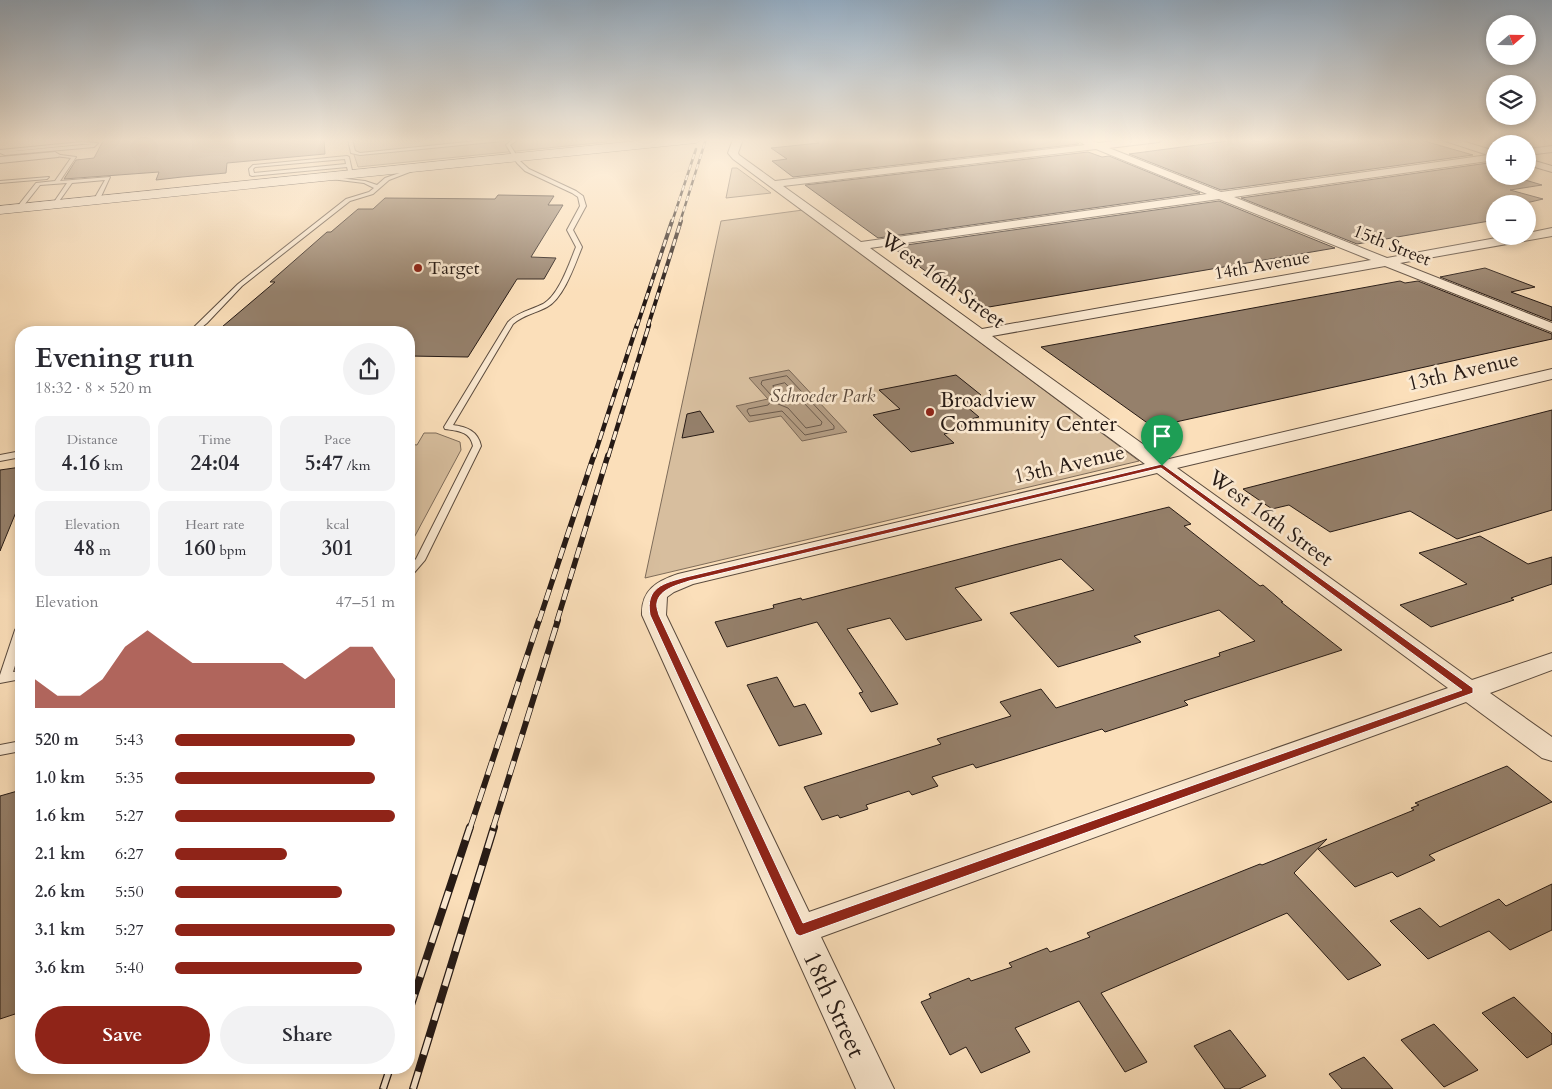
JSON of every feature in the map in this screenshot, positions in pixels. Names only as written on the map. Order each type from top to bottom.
[{"type":"street","points":[[0,210],[205,190]]},
{"type":"street","name":"West 16th Street","points":[[782,190],[1552,751]]},
{"type":"street","name":"15th Street","points":[[1207,190],[1552,328]]},
{"type":"street","points":[[860,246],[1256,190]]},
{"type":"street","name":"14th Avenue","points":[[978,334],[1552,232]]},
{"type":"street","name":"13th Avenue","points":[[658,592],[670,584],[686,579],[1552,374]]},
{"type":"street","name":"18th Street","points":[[658,592],[652,603],[654,615],[875,1089]]},
{"type":"street","points":[[800,930],[1552,661]]},
{"type":"lane","points":[[19,208],[33,190]]},
{"type":"lane","points":[[55,205],[65,190]]},
{"type":"lane","points":[[96,201],[102,190]]},
{"type":"lane","points":[[200,326],[240,285],[348,200],[376,190]]},
{"type":"lane","points":[[415,565],[420,560],[477,446],[476,438],[471,432],[448,427],[510,323],[519,316],[545,305],[554,298],[580,247],[570,230],[583,206],[580,196],[570,190]]},
{"type":"lane","points":[[0,458],[15,455]]},
{"type":"lane","points":[[2,679],[15,645]]},
{"type":"lane","points":[[2,679],[15,676]]},
{"type":"lane","points":[[0,750],[15,747]]},
{"type":"green space","points":[[728,190],[767,190],[771,193],[726,198]]},
{"type":"green space","name":"Schroeder Park","points":[[803,210],[1139,461],[645,578],[721,221]]},
{"type":"green space","points":[[424,433],[436,433],[460,442],[461,450],[415,536],[415,445],[417,445]]},
{"type":"water","points":[[789,370],[847,432],[802,441],[781,416],[749,422],[736,406],[768,399],[749,378]]},
{"type":"building","points":[[812,190],[1192,190],[1200,193],[878,238]]},
{"type":"building","points":[[1299,190],[1511,190],[1528,195],[1486,195],[1486,222],[1357,244],[1241,198]]},
{"type":"building","name":"Target","points":[[498,195],[554,196],[548,205],[563,205],[531,257],[556,258],[544,279],[517,279],[468,357],[415,356],[415,326],[223,326],[275,282],[270,282],[327,232],[331,232],[358,209],[373,209],[385,198],[495,199]]},
{"type":"building","points":[[1219,201],[1335,248],[983,308],[942,279],[938,280],[892,247]]},
{"type":"building","points":[[1485,268],[1535,287],[1511,292],[1552,307],[1552,321],[1440,277]]},
{"type":"building","points":[[1400,281],[1405,283],[1418,281],[1552,334],[1552,339],[1153,427],[1041,347]]},
{"type":"building","name":"Broadview Community Center","points":[[956,375],[981,395],[974,397],[981,403],[966,406],[979,417],[971,419],[979,426],[944,434],[954,443],[911,452],[873,415],[900,409],[879,390]]},
{"type":"building","points":[[1552,410],[1552,510],[1457,539],[1410,511],[1330,532],[1289,505],[1272,509],[1243,489]]},
{"type":"building","points":[[700,411],[714,432],[682,438],[687,414]]},
{"type":"building","points":[[15,468],[15,515],[0,551],[0,470]]},
{"type":"building","points":[[1169,507],[1191,524],[1184,526],[1260,586],[1263,585],[1283,602],[1281,602],[1342,650],[1184,701],[1188,705],[1105,732],[1102,729],[976,768],[973,764],[932,777],[938,786],[912,795],[909,791],[866,805],[868,809],[840,818],[838,815],[822,820],[804,787],[941,744],[937,739],[1011,716],[1000,702],[1041,689],[1056,708],[1220,656],[1219,653],[1255,641],[1219,610],[1134,636],[1141,642],[1058,667],[1010,613],[1094,590],[1061,559],[955,588],[982,620],[906,640],[890,618],[847,629],[898,704],[871,712],[859,693],[863,692],[817,622],[727,647],[715,622],[774,608],[773,605],[801,598],[802,600]]},
{"type":"building","points":[[1480,536],[1528,564],[1552,557],[1552,584],[1511,598],[1514,600],[1431,627],[1400,605],[1467,584],[1419,553]]},
{"type":"building","points":[[777,677],[794,707],[805,704],[822,734],[779,746],[747,685]]},
{"type":"building","points":[[1507,766],[1552,802],[1429,855],[1435,860],[1397,877],[1392,872],[1355,887],[1318,849],[1414,810],[1411,808],[1419,805],[1415,803]]},
{"type":"building","points":[[15,792],[15,1014],[0,1019],[0,796]]},
{"type":"building","points":[[1327,839],[1294,873],[1381,965],[1348,980],[1287,913],[1101,993],[1147,1062],[1125,1072],[1079,1001],[1015,1028],[1030,1052],[981,1073],[966,1047],[950,1055],[921,1002],[931,998],[929,994],[969,978],[971,981],[1012,967],[1009,963],[1047,948],[1050,952],[1090,937],[1087,933]]},
{"type":"building","points":[[1552,884],[1552,930],[1510,950],[1489,931],[1428,959],[1390,921],[1420,908],[1440,927],[1499,899],[1506,906]]},
{"type":"building","points":[[1514,997],[1552,1034],[1552,1044],[1527,1058],[1482,1013]]},
{"type":"building","points":[[1434,1024],[1478,1070],[1444,1087],[1401,1040]]},
{"type":"building","points":[[1230,1030],[1266,1076],[1239,1089],[1225,1089],[1194,1046]]},
{"type":"building","points":[[1364,1057],[1393,1089],[1342,1089],[1329,1074]]},
{"type":"railway","points":[[672,222],[683,190]]},
{"type":"railway","points":[[680,222],[690,190]]},
{"type":"railway","points":[[637,326],[672,221]]},
{"type":"railway","points":[[648,326],[681,221]]},
{"type":"railway","points":[[594,457],[637,325]]},
{"type":"railway","points":[[608,457],[649,325]]},
{"type":"railway","points":[[539,621],[594,455]]},
{"type":"railway","points":[[557,621],[608,455]]},
{"type":"railway","points":[[470,828],[539,620]]},
{"type":"railway","points":[[493,828],[558,620]]},
{"type":"railway","points":[[415,993],[470,827]]},
{"type":"railway","points":[[413,1089],[494,827]]},
{"type":"railway","points":[[383,1089],[388,1074]]},
{"type":"place","name":"Target","points":[[418,268]]},
{"type":"place","name":"Broadview Community Center","points":[[930,412]]},
{"type":"route","points":[[1162,466],[1470,690],[800,930],[654,615],[652,603],[658,592],[670,584],[686,579],[1162,466]]}]
